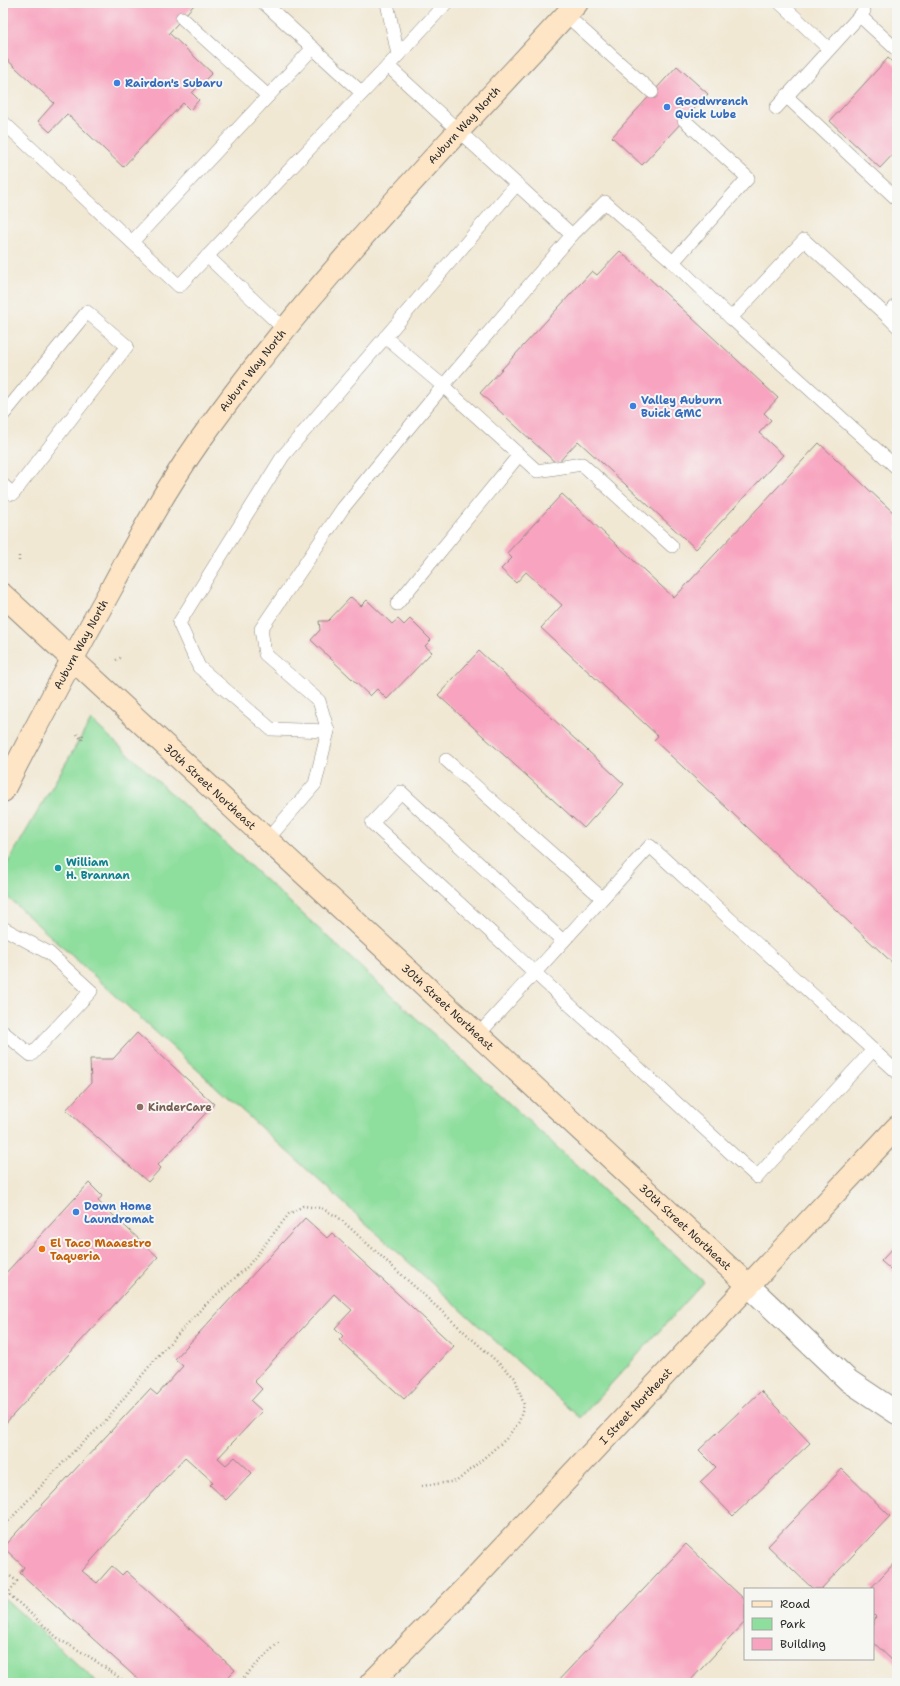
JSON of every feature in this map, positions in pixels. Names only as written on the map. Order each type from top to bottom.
[{"type":"street","name":"Auburn Way North","points":[[3,791],[72,659],[155,508],[200,440],[253,367],[395,201],[572,9]]},
{"type":"street","name":"30th Street Northeast","points":[[3,595],[748,1285],[849,1381],[897,1413]]},
{"type":"street","name":"I Street Northeast","points":[[371,1683],[467,1586],[897,1127]]},
{"type":"lane","points":[[264,3],[362,93]]},
{"type":"lane","points":[[386,3],[398,55]]},
{"type":"lane","points":[[3,122],[179,286],[446,3]]},
{"type":"lane","points":[[780,3],[829,49]]},
{"type":"lane","points":[[572,9],[652,92]]},
{"type":"lane","points":[[776,108],[862,14],[897,50]]},
{"type":"lane","points":[[182,18],[268,96]]},
{"type":"lane","points":[[132,242],[313,48]]},
{"type":"lane","points":[[388,66],[458,132],[572,235]]},
{"type":"lane","points":[[786,96],[897,199]]},
{"type":"lane","points":[[673,262],[748,178],[684,120]]},
{"type":"lane","points":[[328,731],[271,729],[199,667],[179,624],[283,456],[517,184]]},
{"type":"lane","points":[[267,840],[315,784],[328,731],[319,701],[265,654],[261,629],[343,508],[443,386],[572,235],[605,202],[673,262],[731,318],[897,468]]},
{"type":"lane","points":[[731,318],[804,240],[897,326]]},
{"type":"lane","points":[[207,256],[284,329]]},
{"type":"lane","points":[[887,316],[897,305]]},
{"type":"lane","points":[[3,415],[88,312],[127,346],[13,494],[3,485]]},
{"type":"lane","points":[[385,337],[443,386],[537,471],[582,464],[672,546]]},
{"type":"lane","points":[[397,604],[519,455]]},
{"type":"lane","points":[[446,760],[602,898]]},
{"type":"lane","points":[[563,941],[401,792],[372,823],[757,1177],[873,1050]]},
{"type":"lane","points":[[478,1035],[650,846],[897,1072]]},
{"type":"lane","points":[[3,928],[49,953],[91,991],[31,1055],[3,1032]]},
{"type":"path","points":[[19,555],[19,561]]},
{"type":"path","points":[[116,660],[122,657]]},
{"type":"path","points":[[77,734],[82,740],[83,734]]},
{"type":"path","points":[[3,1527],[68,1457],[103,1424],[156,1358],[203,1307],[247,1267],[289,1214],[303,1206],[321,1208],[338,1217],[515,1378],[524,1405],[519,1422],[506,1440],[457,1481],[422,1486]]},
{"type":"path","points":[[3,1568],[17,1581],[10,1591],[10,1595],[60,1640],[87,1655],[127,1683]]},
{"type":"path","points":[[3,1579],[8,1574]]},
{"type":"path","points":[[238,1683],[279,1642]]},
{"type":"green space","points":[[91,720],[704,1282],[580,1418],[3,893],[3,871]]},
{"type":"green space","points":[[3,1597],[98,1683],[3,1683]]},
{"type":"building","name":"Rairdon's Subaru","points":[[3,3],[192,3],[194,5],[169,33],[212,73],[192,93],[199,100],[190,110],[183,103],[123,167],[67,114],[50,132],[38,121],[54,103],[3,56]]},
{"type":"building","points":[[888,58],[897,66],[897,150],[880,168],[830,121]]},
{"type":"building","name":"Goodwrench Quick Lube","points":[[677,66],[708,94],[642,165],[612,137]]},
{"type":"building","name":"Valley Auburn Buick GMC","points":[[620,251],[778,398],[764,413],[771,420],[759,433],[783,455],[696,549],[578,441],[557,464],[480,393],[592,271],[597,275]]},
{"type":"building","points":[[819,443],[897,516],[897,967],[654,740],[658,736],[541,628],[562,605],[526,572],[516,583],[501,569],[512,558],[507,553],[562,494],[674,598]]},
{"type":"building","points":[[351,597],[361,606],[367,600],[392,624],[398,619],[404,625],[410,619],[431,640],[425,646],[432,652],[387,699],[377,689],[370,696],[311,640],[320,630],[319,621],[328,621]]},
{"type":"building","points":[[479,651],[624,784],[584,828],[438,695]]},
{"type":"building","name":"KinderCare","points":[[137,1033],[214,1104],[158,1165],[161,1168],[148,1182],[66,1110],[91,1083],[90,1059],[113,1059]]},
{"type":"building","points":[[89,1183],[102,1196],[98,1201],[158,1257],[3,1426],[3,1276]]},
{"type":"building","points":[[305,1218],[327,1238],[332,1233],[454,1346],[404,1399],[339,1340],[343,1336],[335,1328],[352,1310],[334,1294],[254,1381],[262,1389],[251,1401],[262,1411],[218,1458],[226,1465],[235,1457],[252,1473],[226,1500],[210,1485],[213,1482],[185,1457],[82,1571],[97,1583],[112,1566],[122,1575],[126,1571],[235,1670],[222,1683],[142,1683],[20,1573],[24,1567],[3,1547],[150,1389],[157,1395],[183,1366],[175,1359]]},
{"type":"building","points":[[897,1244],[897,1275],[881,1261]]},
{"type":"building","points":[[761,1391],[810,1443],[733,1516],[700,1482],[716,1467],[699,1450]]},
{"type":"building","points":[[842,1469],[890,1516],[822,1588],[812,1588],[768,1546]]},
{"type":"building","points":[[686,1544],[744,1599],[744,1623],[688,1683],[556,1683]]},
{"type":"building","points":[[897,1560],[897,1664],[874,1643],[874,1619],[876,1617],[874,1615],[874,1588],[871,1588]]},
{"type":"place","name":"Rairdon's Subaru","points":[[117,83]]},
{"type":"place","name":"Goodwrench Quick Lube","points":[[667,107]]},
{"type":"place","name":"Valley Auburn Buick GMC","points":[[633,406]]},
{"type":"place","name":"William H. Brannan","points":[[58,868]]},
{"type":"place","name":"KinderCare","points":[[140,1107]]},
{"type":"place","name":"Down Home Laundromat","points":[[76,1212]]},
{"type":"place","name":"El Taco Maaestro Taqueria","points":[[42,1249]]}]
